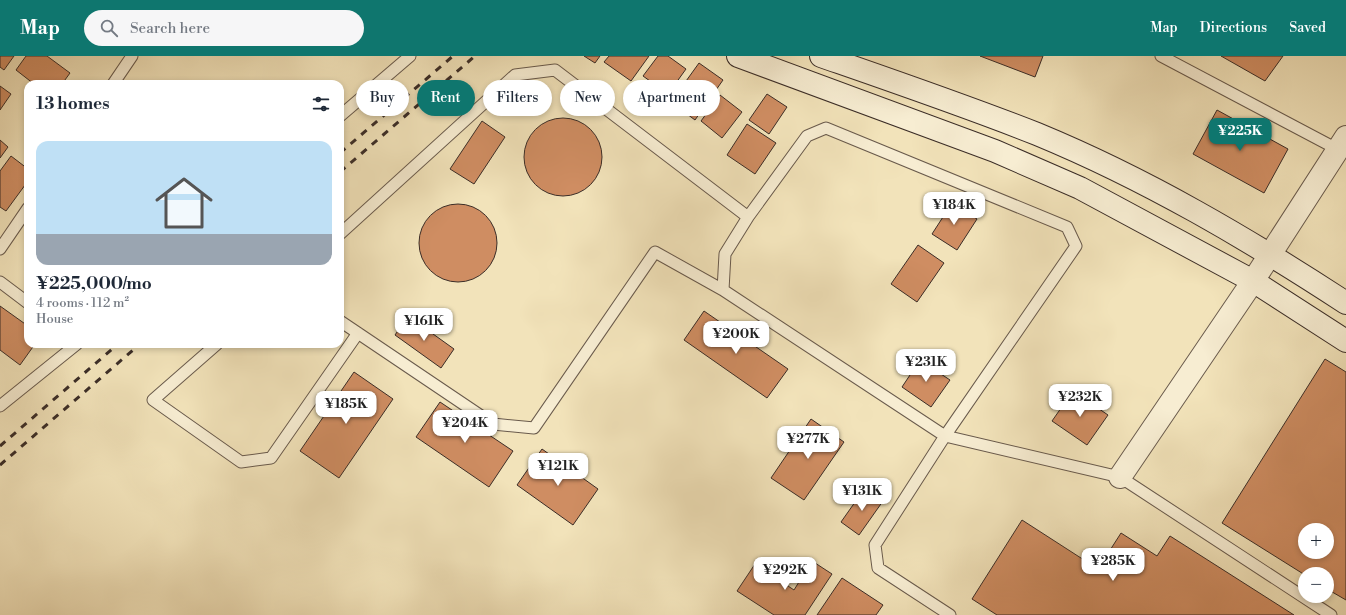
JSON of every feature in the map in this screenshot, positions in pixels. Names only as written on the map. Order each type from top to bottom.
[{"type":"street","points":[[738,56],[995,151],[1080,188],[1253,281],[1346,342]]},
{"type":"street","points":[[822,56],[1038,135],[1101,164],[1191,209],[1270,254],[1346,303]]},
{"type":"street","points":[[1120,477],[1253,281],[1342,143]]},
{"type":"lane","points":[[116,80],[132,56]]},
{"type":"lane","points":[[344,113],[410,56]]},
{"type":"lane","points":[[1162,56],[1342,143]]},
{"type":"lane","points":[[344,230],[515,75],[555,70],[748,217]]},
{"type":"lane","points":[[723,290],[725,254],[748,217],[808,136],[826,128],[1067,227],[1076,246],[945,436],[875,545],[878,568],[950,615]]},
{"type":"lane","points":[[0,249],[24,214]]},
{"type":"lane","points":[[344,324],[493,424],[534,428],[655,252],[723,290],[945,436],[1120,477],[1331,615]]},
{"type":"lane","points":[[0,282],[24,300]]},
{"type":"lane","points":[[212,348],[153,400],[241,462],[271,458],[358,333]]},
{"type":"lane","points":[[0,406],[72,348]]},
{"type":"building","points":[[0,56],[14,56],[4,70],[0,67]]},
{"type":"building","points":[[26,56],[47,56],[70,73],[65,80],[29,80],[16,70]]},
{"type":"building","points":[[584,56],[600,56],[595,63]]},
{"type":"building","points":[[609,56],[649,56],[632,80],[604,62]]},
{"type":"building","points":[[658,56],[668,56],[686,69],[678,80],[649,80],[643,76]]},
{"type":"building","points":[[980,56],[1043,56],[1035,77]]},
{"type":"building","points":[[1221,56],[1283,56],[1265,81]]},
{"type":"building","points":[[699,63],[723,80],[720,84],[720,80],[687,80]]},
{"type":"building","points":[[0,86],[11,94],[0,110]]},
{"type":"building","points":[[767,94],[787,107],[769,134],[749,120]]},
{"type":"building","points":[[720,95],[742,112],[722,138],[701,121],[705,116],[720,116]]},
{"type":"building","points":[[1217,110],[1288,149],[1264,193],[1193,154]]},
{"type":"building","points":[[690,116],[698,116],[695,120]]},
{"type":"building","points":[[563,118],[578,121],[591,129],[599,142],[602,157],[599,172],[591,185],[578,193],[563,196],[548,193],[535,185],[527,172],[524,157],[527,142],[535,129],[548,121]]},
{"type":"building","points":[[482,121],[505,137],[474,184],[450,169]]},
{"type":"building","points":[[747,124],[776,143],[755,174],[727,155]]},
{"type":"building","points":[[0,140],[8,147],[0,158]]},
{"type":"building","points":[[11,156],[24,166],[24,186],[6,211],[0,207],[0,171]]},
{"type":"building","points":[[952,203],[977,219],[957,250],[932,234]]},
{"type":"building","points":[[458,204],[473,207],[486,215],[494,228],[497,243],[494,258],[486,271],[473,279],[458,282],[443,279],[430,271],[422,258],[419,243],[422,228],[430,215],[443,207]]},
{"type":"building","points":[[918,245],[944,263],[917,302],[891,284]]},
{"type":"building","points":[[0,306],[24,323],[24,348],[32,348],[20,365],[0,350]]},
{"type":"building","points":[[704,311],[788,369],[767,398],[684,340]]},
{"type":"building","points":[[408,316],[454,349],[441,368],[395,335]]},
{"type":"building","points":[[1325,359],[1346,372],[1346,600],[1334,593],[1334,567],[1298,567],[1298,571],[1222,523]]},
{"type":"building","points":[[920,360],[950,380],[931,407],[902,387]]},
{"type":"building","points":[[354,372],[393,399],[339,478],[300,451]]},
{"type":"building","points":[[1073,391],[1108,415],[1087,445],[1052,421]]},
{"type":"building","points":[[440,402],[513,451],[489,487],[416,437]]},
{"type":"building","points":[[811,419],[844,442],[804,500],[771,478]]},
{"type":"building","points":[[542,449],[598,489],[573,525],[517,485]]},
{"type":"building","points":[[865,488],[883,501],[859,535],[841,522]]},
{"type":"building","points":[[1022,520],[1098,569],[1121,533],[1157,556],[1170,536],[1294,615],[997,615],[972,599]]},
{"type":"building","points":[[812,561],[832,574],[805,615],[774,615],[737,591],[755,564],[794,590]]},
{"type":"building","points":[[842,578],[883,605],[876,615],[817,615]]},
{"type":"railway","points":[[344,150],[453,56]]},
{"type":"railway","points":[[344,169],[475,56]]},
{"type":"railway","points":[[0,446],[113,348]]},
{"type":"railway","points":[[0,465],[135,348]]}]
